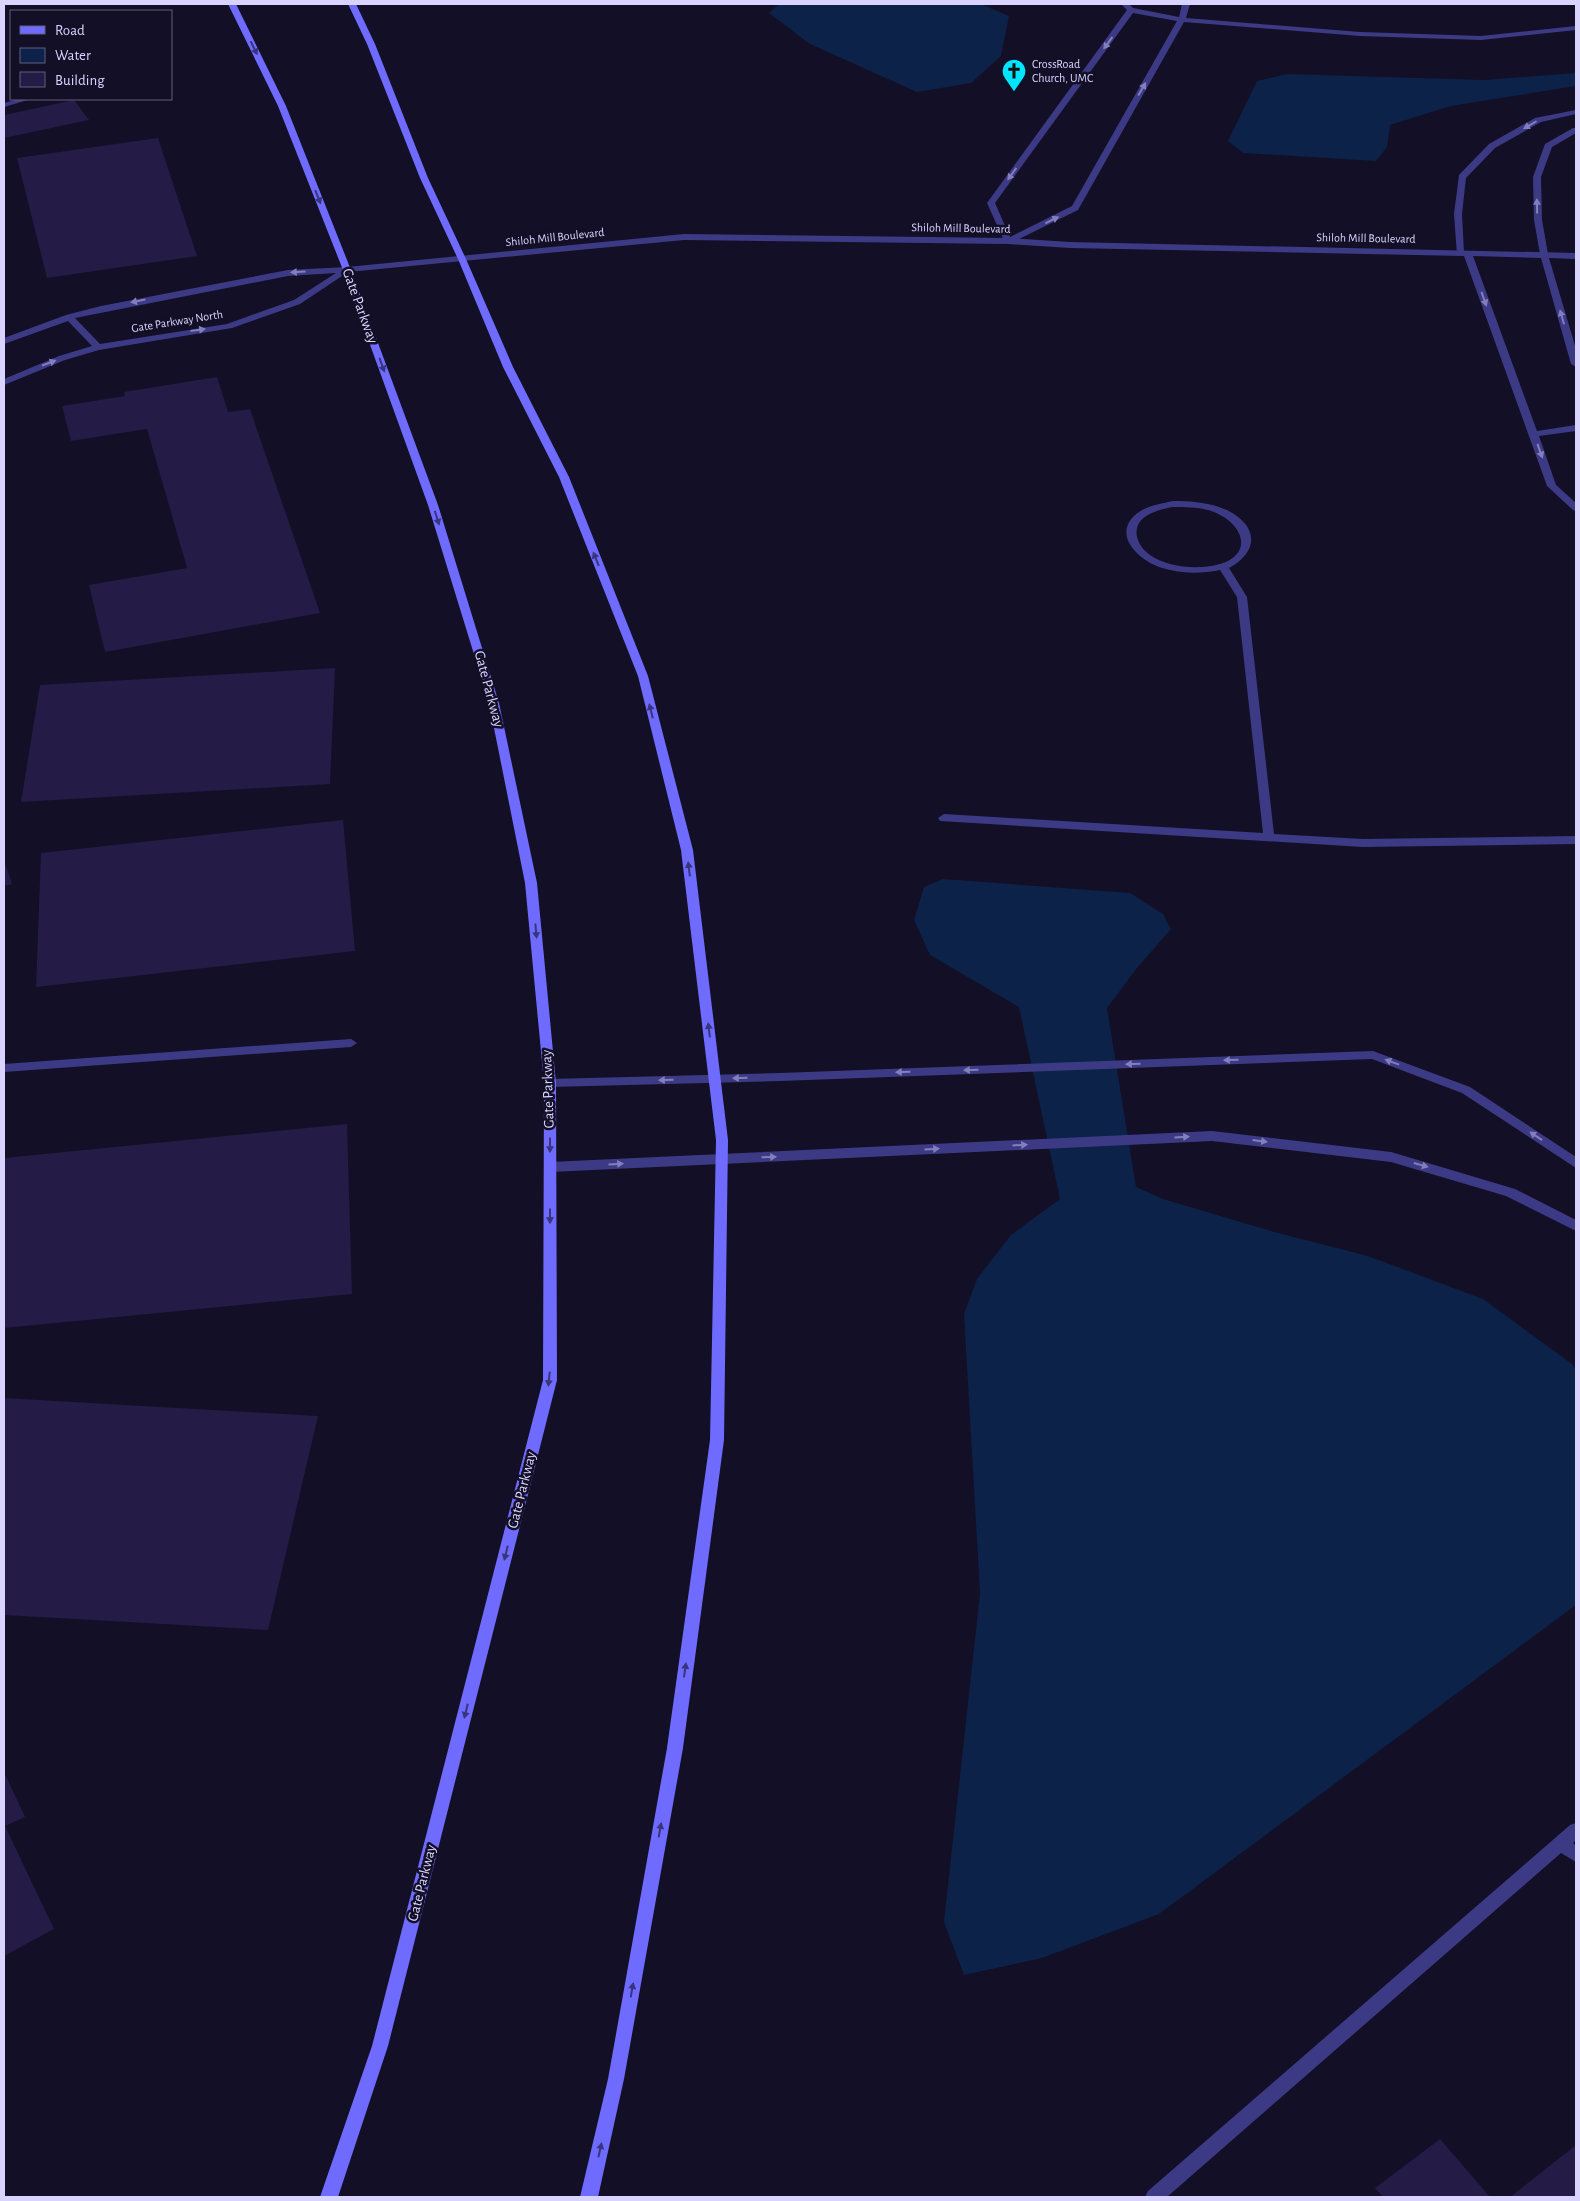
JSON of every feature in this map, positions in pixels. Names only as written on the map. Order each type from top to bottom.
[{"type":"main road","name":"Gate Parkway","points":[[232,4],[282,106],[347,270],[434,505],[494,703],[531,882],[550,1083],[550,1380],[380,2046],[329,2197]]},
{"type":"main road","points":[[354,5],[424,178],[462,259],[508,367],[564,477],[642,676],[687,850],[722,1140],[718,1440],[673,1758],[616,2079],[590,2197]]},
{"type":"street","points":[[1186,4],[1182,20],[1075,208],[1008,241],[991,203],[1128,7],[1182,20],[1360,34],[1482,38],[1576,28]]},
{"type":"street","points":[[4,104],[22,100]]},
{"type":"street","points":[[1576,112],[1538,120],[1492,146],[1462,177],[1458,214],[1464,253],[1534,434],[1552,486],[1576,508]]},
{"type":"street","points":[[1576,130],[1548,146],[1537,177],[1538,220],[1544,254],[1576,364]]},
{"type":"street","name":"Shiloh Mill Boulevard","points":[[4,342],[69,317],[101,309],[288,273],[347,270],[684,237],[1008,241],[1070,245],[1576,256]]},
{"type":"street","name":"Gate Parkway North","points":[[4,382],[62,358],[98,346],[229,326],[297,302],[347,270]]},
{"type":"street","points":[[69,317],[98,346]]},
{"type":"street","points":[[1534,434],[1576,428]]},
{"type":"street","points":[[1173,504],[1207,506],[1222,512],[1235,519],[1243,528],[1247,538],[1245,549],[1238,559],[1224,566],[1206,570],[1186,570],[1166,566],[1149,559],[1137,550],[1130,538],[1131,527],[1136,518],[1146,512],[1173,504]]},
{"type":"street","points":[[1224,566],[1242,597],[1269,838]]},
{"type":"street","points":[[944,818],[1363,843],[1576,840]]},
{"type":"street","points":[[4,1068],[351,1043]]},
{"type":"street","points":[[550,1083],[714,1079],[1373,1055],[1466,1090],[1576,1163]]},
{"type":"street","points":[[550,1168],[1212,1136],[1391,1157],[1510,1192],[1576,1226]]},
{"type":"street","points":[[1154,2197],[1576,1830]]},
{"type":"street","points":[[1562,1843],[1576,1855]]},
{"type":"water","points":[[779,4],[981,4],[1009,16],[1001,56],[971,83],[917,92],[810,44],[769,13]]},
{"type":"water","points":[[1576,73],[1576,86],[1451,106],[1390,125],[1387,147],[1376,161],[1243,153],[1228,141],[1257,81],[1287,74],[1484,80]]},
{"type":"water","points":[[943,879],[1130,893],[1163,914],[1171,929],[1137,968],[1107,1008],[1136,1187],[1163,1199],[1278,1233],[1368,1256],[1483,1299],[1572,1364],[1576,1370],[1576,1605],[1159,1914],[1042,1958],[964,1975],[944,1922],[980,1593],[964,1314],[977,1279],[1011,1235],[1060,1199],[1019,1007],[930,955],[914,920],[924,887]]},
{"type":"building","points":[[74,100],[89,120],[4,138],[4,115]]},
{"type":"building","points":[[158,138],[197,256],[47,278],[17,158]]},
{"type":"building","points":[[217,377],[228,412],[250,409],[320,613],[105,652],[89,585],[187,568],[147,429],[71,441],[62,406],[125,396],[124,392]]},
{"type":"building","points":[[335,668],[330,784],[21,802],[40,685]]},
{"type":"building","points":[[343,820],[355,951],[36,987],[41,853]]},
{"type":"building","points":[[4,860],[12,884],[4,886]]},
{"type":"building","points":[[347,1124],[352,1294],[4,1328],[4,1158]]},
{"type":"building","points":[[4,1398],[318,1416],[268,1630],[4,1615]]},
{"type":"building","points":[[4,1772],[25,1817],[5,1826],[54,1929],[4,1956]]},
{"type":"building","points":[[1440,2139],[1490,2197],[1383,2197],[1375,2188]]},
{"type":"building","points":[[1576,2145],[1576,2197],[1510,2197]]},
{"type":"place","name":"CrossRoad Church, UMC","points":[[1014,92]]}]
